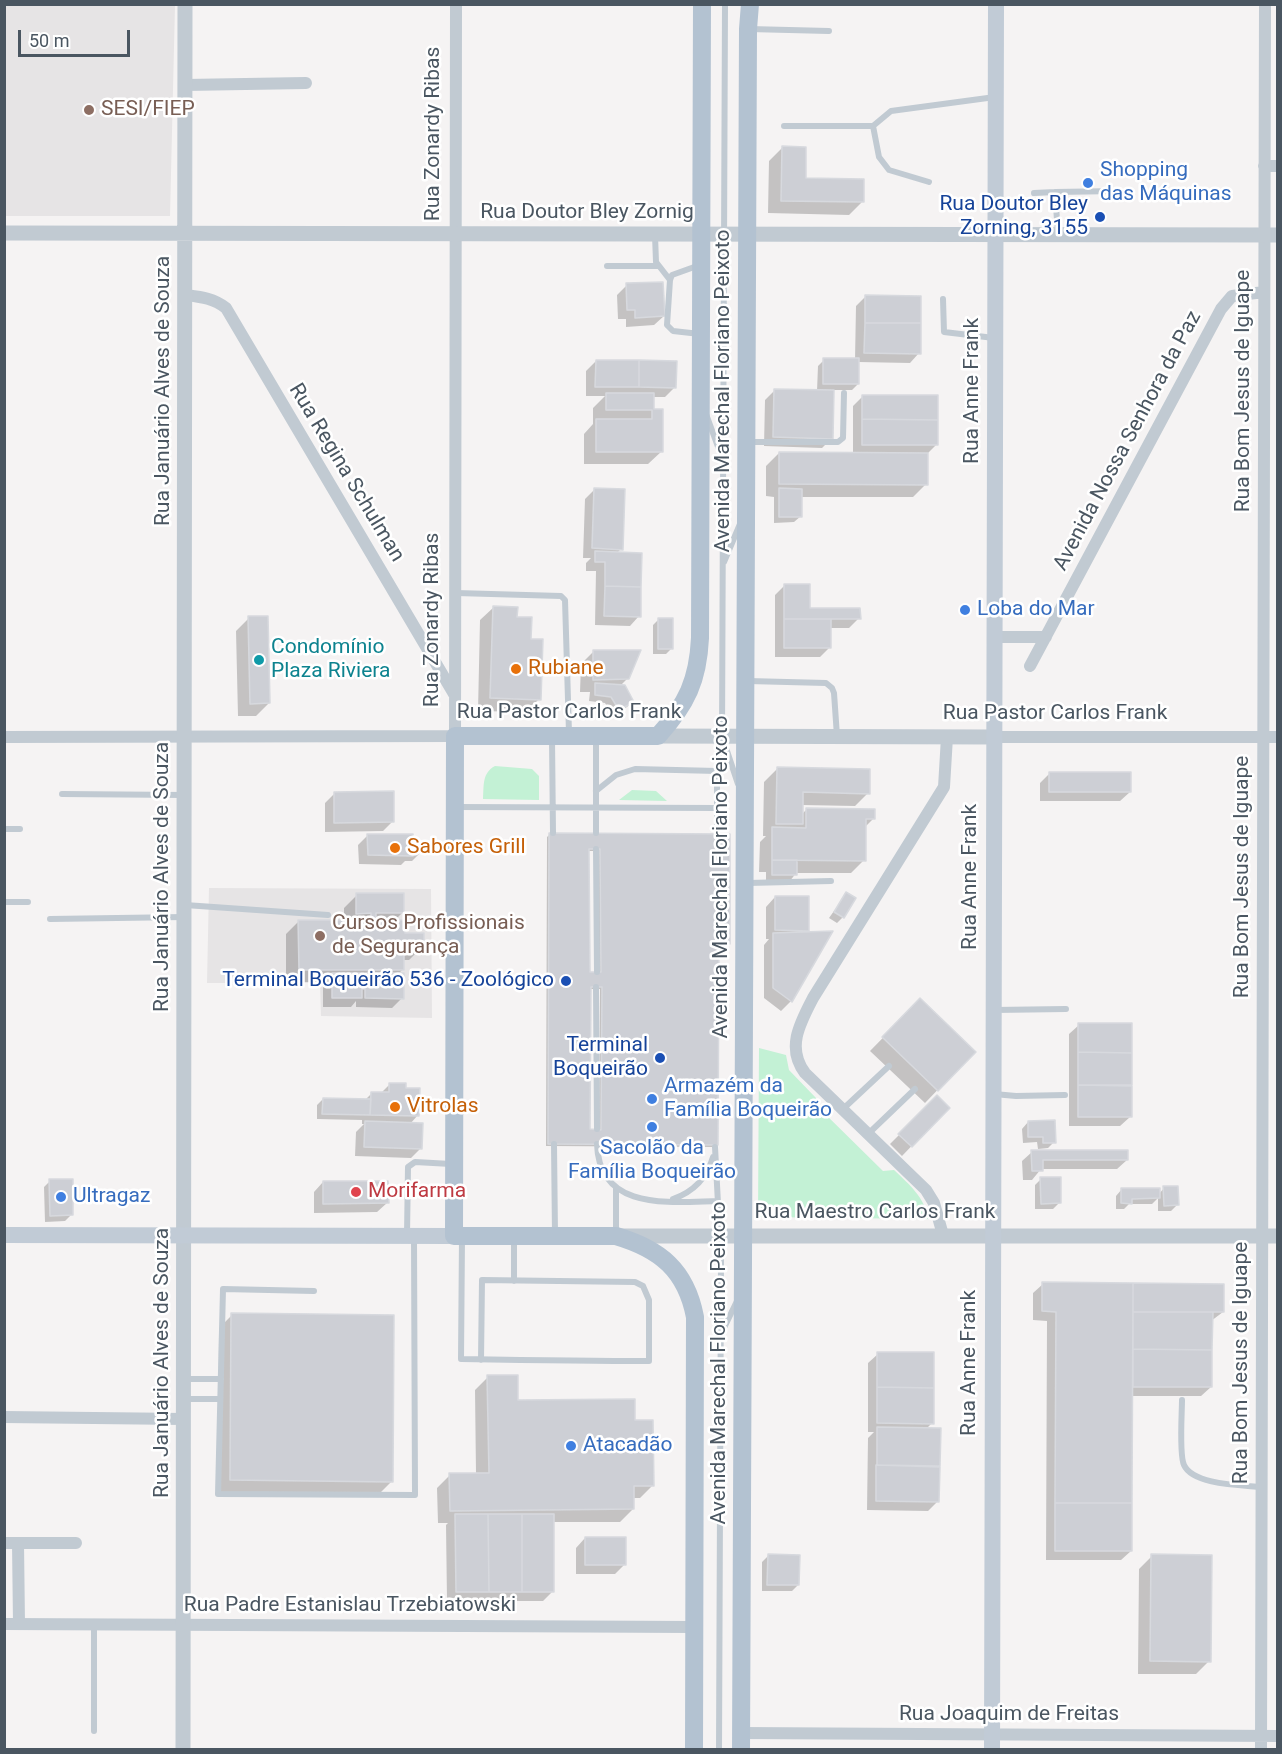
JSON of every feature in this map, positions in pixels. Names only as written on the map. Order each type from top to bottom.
[{"type":"main road","name":"Avenida Marechal Floriano Peixoto","points":[[658,736],[677,714],[690,692],[696,676],[699,656],[702,4]]},
{"type":"main road","name":"Avenida Marechal Floriano Peixoto","points":[[741,1741],[748,29],[750,4]]},
{"type":"main road","name":"Rua Anne Frank","points":[[992,1742],[996,4]]},
{"type":"main road","name":"Rua Pastor Carlos Frank","points":[[455,736],[658,736]]},
{"type":"main road","name":"Rua Zonardy Ribas","points":[[455,736],[454,1164],[458,1236]]},
{"type":"main road","name":"Rua Maestro Carlos Frank","points":[[4,1235],[616,1236]]},
{"type":"main road","name":"Avenida Marechal Floriano Peixoto","points":[[616,1236],[641,1243],[663,1257],[681,1277],[693,1303],[695,1317],[694,1749]]},
{"type":"street","name":"Rua Januário Alves de Souza","points":[[183,1749],[185,4]]},
{"type":"street","name":"Rua Zonardy Ribas","points":[[455,736],[456,4]]},
{"type":"street","name":"Rua Bom Jesus de Iguape","points":[[1261,1749],[1261,1487],[1270,1236],[1263,737],[1264,292],[1271,235],[1264,166],[1265,4]]},
{"type":"street","points":[[185,85],[306,83]]},
{"type":"street","points":[[1264,166],[1278,166]]},
{"type":"street","name":"Rua Doutor Bley Zornig","points":[[4,233],[1271,235]]},
{"type":"street","name":"Avenida Nossa Senhora da Paz","points":[[1030,666],[1221,309],[1232,297],[1264,292]]},
{"type":"street","name":"Rua Regina Schulman","points":[[185,295],[209,298],[226,308],[455,696]]},
{"type":"street","points":[[994,637],[1046,637]]},
{"type":"street","name":"Rua Pastor Carlos Frank","points":[[4,737],[455,736]]},
{"type":"street","name":"Rua Pastor Carlos Frank","points":[[658,736],[1278,737]]},
{"type":"street","points":[[943,1235],[934,1203],[926,1190],[805,1073],[796,1057],[795,1046],[798,1031],[813,998],[944,787],[947,736]]},
{"type":"street","name":"Rua Maestro Carlos Frank","points":[[616,1236],[1270,1236]]},
{"type":"street","points":[[4,1417],[183,1419]]},
{"type":"street","points":[[4,1543],[76,1543]]},
{"type":"street","points":[[18,1543],[19,1624]]},
{"type":"street","name":"Rua Padre Estanislau Trzebiatowski","points":[[4,1624],[694,1628]]},
{"type":"street","name":"Rua Joaquim de Freitas","points":[[741,1741],[992,1742],[1278,1736]]},
{"type":"lane","points":[[717,834],[717,771],[722,736],[725,4]]},
{"type":"lane","points":[[748,29],[829,31]]},
{"type":"lane","points":[[784,126],[873,126],[891,111],[996,97]]},
{"type":"lane","points":[[873,126],[879,157],[889,170],[929,182]]},
{"type":"lane","points":[[1034,193],[1118,191]]},
{"type":"lane","points":[[1055,192],[1058,235]]},
{"type":"lane","points":[[655,234],[655,257],[658,267],[670,280]]},
{"type":"lane","points":[[701,265],[676,272],[670,280],[668,325],[673,331],[701,334]]},
{"type":"lane","points":[[607,266],[658,267]]},
{"type":"lane","points":[[943,299],[944,332],[995,339]]},
{"type":"lane","points":[[746,442],[838,442],[843,438],[844,393]]},
{"type":"lane","points":[[700,403],[711,424],[723,460]]},
{"type":"lane","points":[[723,565],[740,523],[746,500]]},
{"type":"lane","points":[[455,593],[561,596],[565,600],[561,736],[553,807],[553,833]]},
{"type":"lane","points":[[745,681],[826,683],[834,693],[837,736]]},
{"type":"lane","points":[[596,736],[596,833]]},
{"type":"lane","points":[[722,736],[745,804]]},
{"type":"lane","points":[[596,791],[616,775],[635,769],[717,771]]},
{"type":"lane","points":[[62,794],[184,795]]},
{"type":"lane","points":[[454,807],[717,808]]},
{"type":"lane","points":[[4,829],[20,829]]},
{"type":"lane","points":[[596,849],[597,972]]},
{"type":"lane","points":[[744,883],[831,881]]},
{"type":"lane","points":[[4,902],[27,902]]},
{"type":"lane","points":[[50,919],[184,911],[328,915]]},
{"type":"lane","points":[[596,987],[597,1129]]},
{"type":"lane","points":[[993,1010],[1066,1009]]},
{"type":"lane","points":[[842,1109],[889,1066]]},
{"type":"lane","points":[[868,1134],[915,1089]]},
{"type":"lane","points":[[993,1094],[1065,1095]]},
{"type":"lane","points":[[554,1144],[555,1236]]},
{"type":"lane","points":[[597,1144],[603,1169],[616,1187],[624,1193],[643,1200],[663,1202],[718,1202]]},
{"type":"lane","points":[[663,1202],[684,1195],[700,1183],[710,1169],[715,1147],[720,1235],[721,1335],[719,1749]]},
{"type":"lane","points":[[314,1291],[223,1289],[218,1494],[415,1495],[408,1167],[414,1162],[454,1164]]},
{"type":"lane","points":[[616,1187],[616,1236]]},
{"type":"lane","points":[[458,1236],[461,1359],[481,1360],[649,1361],[649,1300],[643,1286],[635,1282],[482,1280],[481,1360]]},
{"type":"lane","points":[[514,1236],[514,1281]]},
{"type":"lane","points":[[721,1335],[743,1290]]},
{"type":"lane","points":[[184,1378],[221,1379]]},
{"type":"lane","points":[[184,1400],[220,1399]]},
{"type":"lane","points":[[1182,1400],[1183,1463],[1190,1473],[1201,1479],[1261,1487]]},
{"type":"lane","points":[[94,1624],[94,1731]]},
{"type":"shaded area","name":"SESI/FIEP","points":[[4,5],[175,5],[170,216],[5,216]]},
{"type":"shaded area","name":"Cursos Profissionais de Segurança","points":[[209,888],[431,889],[432,1018],[321,1016],[320,983],[207,983]]},
{"type":"green space","points":[[495,766],[532,769],[539,776],[539,800],[483,799],[486,776]]},
{"type":"green space","points":[[632,790],[656,791],[667,801],[619,800]]},
{"type":"green space","points":[[759,1048],[786,1055],[789,1070],[816,1098],[817,1106],[883,1171],[894,1170],[906,1181],[920,1198],[929,1219],[758,1217]]},
{"type":"building","points":[[782,146],[806,147],[806,178],[864,179],[864,202],[781,201]]},
{"type":"building","points":[[663,282],[665,316],[635,318],[635,310],[627,310],[626,283]]},
{"type":"building","points":[[865,295],[921,296],[921,323],[865,323]]},
{"type":"building","points":[[865,323],[921,323],[921,354],[864,353]]},
{"type":"building","points":[[823,358],[859,358],[859,384],[823,384]]},
{"type":"building","points":[[596,360],[639,360],[639,387],[595,387]]},
{"type":"building","points":[[639,360],[677,361],[676,388],[639,387]]},
{"type":"building","points":[[774,389],[834,390],[833,439],[773,437]]},
{"type":"building","points":[[606,393],[654,393],[654,409],[663,409],[663,452],[596,452],[596,419],[652,419],[652,410],[606,410]]},
{"type":"building","points":[[862,395],[938,395],[938,420],[862,419]]},
{"type":"building","points":[[862,419],[938,420],[938,445],[862,445]]},
{"type":"building","points":[[779,452],[928,453],[928,485],[779,484]]},
{"type":"building","points":[[594,488],[625,489],[623,550],[592,548]]},
{"type":"building","points":[[779,488],[802,489],[802,517],[779,517]]},
{"type":"building","points":[[595,551],[642,553],[641,587],[605,586],[605,562],[595,562]]},
{"type":"building","points":[[784,584],[810,584],[810,608],[860,608],[861,619],[784,619]]},
{"type":"building","points":[[605,586],[641,587],[641,617],[604,616]]},
{"type":"building","name":"Rubiane","points":[[493,606],[518,607],[517,617],[532,617],[531,639],[543,639],[541,700],[490,698]]},
{"type":"building","name":"Condomínio Plaza Riviera","points":[[248,616],[268,616],[270,703],[250,704]]},
{"type":"building","points":[[658,618],[673,618],[673,649],[658,649]]},
{"type":"building","points":[[784,619],[831,619],[831,648],[784,648]]},
{"type":"building","points":[[593,650],[641,650],[629,679],[593,680]]},
{"type":"building","points":[[595,683],[625,685],[634,702],[619,710],[611,697],[595,695]]},
{"type":"building","points":[[777,767],[870,769],[870,794],[803,792],[803,824],[776,824]]},
{"type":"building","points":[[1049,772],[1131,772],[1131,792],[1049,792]]},
{"type":"building","points":[[394,791],[394,822],[334,823],[334,792]]},
{"type":"building","points":[[806,808],[875,809],[875,819],[866,819],[866,861],[772,860],[772,827],[806,828]]},
{"type":"building","name":"Terminal Boqueirão","points":[[549,833],[730,834],[730,944],[719,944],[718,1145],[548,1144]],"holes":[[[589,849],[600,849],[601,972],[590,972]],[[591,987],[602,987],[601,1130],[590,1129]]]},
{"type":"building","name":"Sabores Grill","points":[[367,834],[413,834],[413,843],[423,843],[423,852],[413,852],[413,856],[368,855]]},
{"type":"building","points":[[772,860],[797,860],[797,875],[772,875]]},
{"type":"building","points":[[846,892],[856,898],[844,918],[834,912]]},
{"type":"building","points":[[356,893],[404,893],[404,913],[376,913],[376,920],[405,920],[405,933],[424,933],[424,948],[404,948],[404,970],[299,970],[298,920],[371,920],[371,913],[356,914]]},
{"type":"building","points":[[775,896],[809,896],[809,931],[775,930]]},
{"type":"building","points":[[833,931],[792,1002],[773,988],[773,933]]},
{"type":"building","points":[[332,973],[362,973],[362,984],[366,984],[366,973],[404,973],[404,999],[365,998],[365,989],[362,989],[362,998],[332,998]]},
{"type":"building","points":[[920,998],[976,1052],[938,1091],[882,1037]]},
{"type":"building","points":[[1078,1023],[1132,1023],[1132,1053],[1078,1052]]},
{"type":"building","points":[[1078,1052],[1132,1053],[1132,1085],[1078,1085]]},
{"type":"building","name":"Vitrolas","points":[[389,1083],[406,1083],[406,1088],[420,1088],[419,1116],[370,1115],[371,1092],[389,1092]]},
{"type":"building","points":[[1078,1085],[1132,1086],[1132,1117],[1078,1117]]},
{"type":"building","points":[[937,1095],[950,1108],[912,1147],[898,1134]]},
{"type":"building","points":[[323,1098],[371,1099],[370,1115],[322,1114]]},
{"type":"building","points":[[1055,1120],[1056,1143],[1043,1143],[1043,1137],[1028,1137],[1028,1121]]},
{"type":"building","points":[[365,1121],[423,1123],[422,1149],[364,1147]]},
{"type":"building","points":[[1031,1150],[1128,1150],[1128,1160],[1043,1160],[1043,1171],[1032,1171]]},
{"type":"building","points":[[1040,1177],[1061,1177],[1061,1203],[1041,1204]]},
{"type":"building","name":"Ultragaz","points":[[49,1179],[73,1179],[73,1215],[50,1216]]},
{"type":"building","name":"Morifarma","points":[[323,1181],[388,1181],[389,1203],[323,1204]]},
{"type":"building","points":[[1163,1186],[1178,1186],[1179,1205],[1164,1206]]},
{"type":"building","points":[[1121,1188],[1160,1188],[1160,1198],[1132,1199],[1132,1204],[1121,1203]]},
{"type":"building","points":[[1042,1282],[1133,1283],[1132,1503],[1055,1503],[1056,1312],[1042,1311]]},
{"type":"building","points":[[1133,1283],[1224,1284],[1224,1312],[1133,1312]]},
{"type":"building","points":[[1133,1312],[1213,1312],[1212,1350],[1133,1349]]},
{"type":"building","points":[[231,1313],[394,1315],[393,1482],[230,1480]]},
{"type":"building","points":[[1133,1349],[1212,1350],[1212,1387],[1133,1387]]},
{"type":"building","points":[[877,1352],[934,1352],[934,1388],[877,1387]]},
{"type":"building","name":"Atacadão","points":[[487,1375],[518,1375],[518,1400],[635,1399],[635,1420],[653,1420],[654,1486],[634,1486],[634,1509],[450,1511],[449,1473],[489,1473]]},
{"type":"building","points":[[877,1387],[934,1388],[934,1424],[877,1423]]},
{"type":"building","points":[[877,1427],[941,1428],[940,1466],[877,1465]]},
{"type":"building","points":[[876,1465],[940,1467],[939,1502],[876,1501]]},
{"type":"building","points":[[1055,1503],[1132,1503],[1132,1551],[1055,1551]]},
{"type":"building","points":[[455,1514],[488,1514],[489,1592],[456,1592]]},
{"type":"building","points":[[488,1514],[522,1514],[522,1592],[489,1592]]},
{"type":"building","points":[[522,1514],[554,1514],[554,1592],[522,1592]]},
{"type":"building","points":[[585,1537],[626,1537],[626,1565],[585,1565]]},
{"type":"building","points":[[768,1554],[800,1555],[799,1585],[767,1585]]},
{"type":"building","points":[[1151,1554],[1212,1555],[1211,1662],[1150,1661]]},
{"type":"place","name":"SESI/FIEP","points":[[89,110]]},
{"type":"place","name":"Shopping das Máquinas","points":[[1088,183]]},
{"type":"place","name":"Rua Doutor Bley Zorning, 3155","points":[[1100,217]]},
{"type":"place","name":"Loba do Mar","points":[[965,610]]},
{"type":"place","name":"Condomínio Plaza Riviera","points":[[259,660]]},
{"type":"place","name":"Rubiane","points":[[516,669]]},
{"type":"place","name":"Sabores Grill","points":[[395,848]]},
{"type":"place","name":"Cursos Profissionais de Segurança","points":[[320,936]]},
{"type":"place","name":"Terminal Boqueirão 536 - Zoológico","points":[[566,981]]},
{"type":"place","name":"Terminal Boqueirão","points":[[660,1058]]},
{"type":"place","name":"Armazém da Família Boqueirão","points":[[652,1099]]},
{"type":"place","name":"Vitrolas","points":[[395,1107]]},
{"type":"place","name":"Sacolão da Família Boqueirão","points":[[652,1127]]},
{"type":"place","name":"Morifarma","points":[[356,1192]]},
{"type":"place","name":"Ultragaz","points":[[61,1197]]},
{"type":"place","name":"Atacadão","points":[[571,1446]]}]
